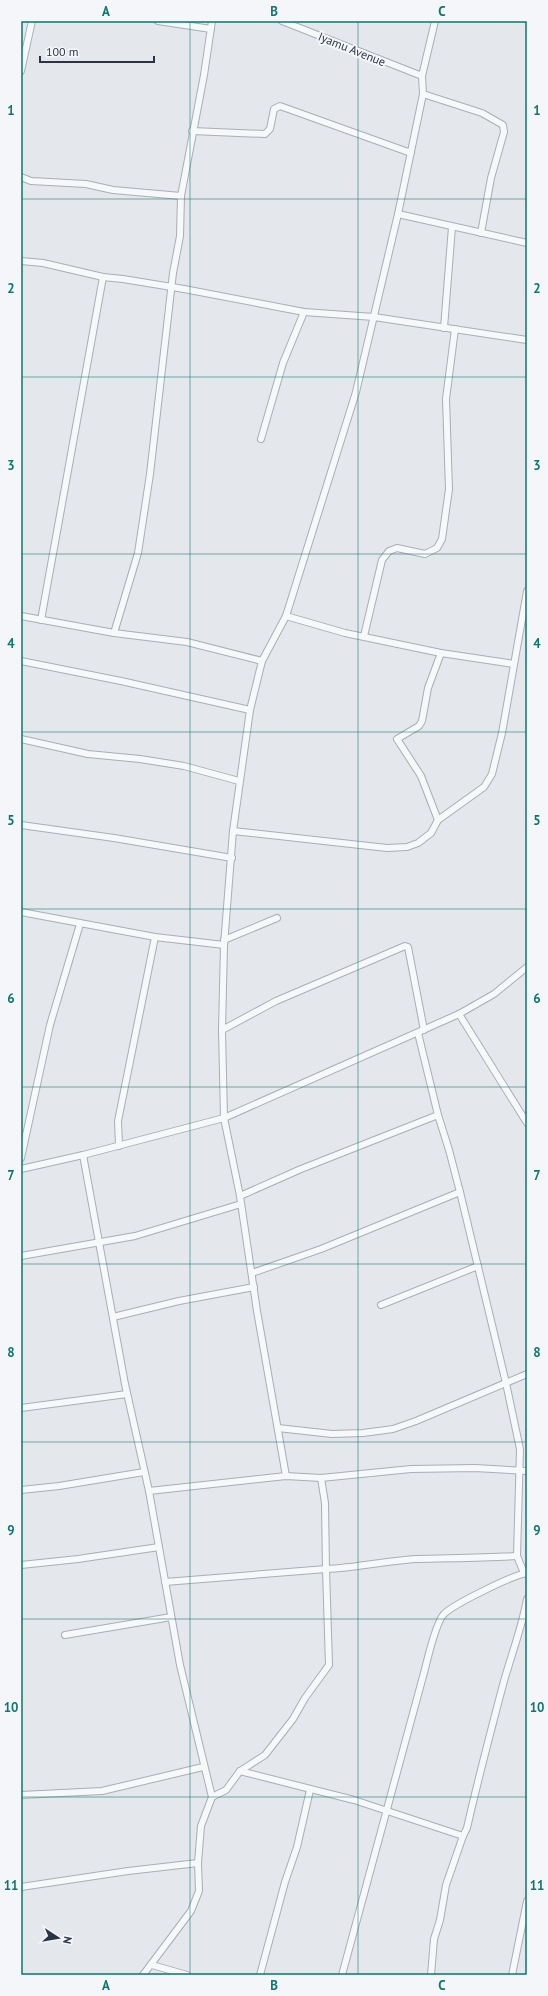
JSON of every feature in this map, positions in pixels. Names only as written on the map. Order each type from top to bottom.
[{"type":"street","points":[[21,71],[32,21]]},
{"type":"street","points":[[158,21],[211,29]]},
{"type":"street","points":[[114,633],[138,552],[150,474],[171,287],[180,236],[181,196],[192,131],[204,74],[212,21]]},
{"type":"street","name":"Iyamu Avenue","points":[[282,21],[422,76]]},
{"type":"street","points":[[286,1476],[240,1196],[224,1118],[222,1030],[224,943],[233,831],[250,710],[262,661],[286,616],[356,392],[411,153],[423,94],[422,76],[435,21]]},
{"type":"street","points":[[423,94],[482,113],[503,125],[504,132],[491,178],[481,233]]},
{"type":"street","points":[[192,131],[265,134],[270,128],[274,109],[280,106],[411,153]]},
{"type":"street","points":[[21,177],[31,181],[86,184],[113,190],[181,196]]},
{"type":"street","points":[[398,214],[527,243]]},
{"type":"street","points":[[444,328],[452,227]]},
{"type":"street","points":[[21,261],[43,263],[103,277],[171,287],[304,312],[374,317],[527,340]]},
{"type":"street","points":[[41,620],[103,277]]},
{"type":"street","points":[[261,440],[283,362],[304,312]]},
{"type":"street","points":[[364,636],[382,560],[389,551],[397,548],[425,554],[437,548],[442,539],[449,489],[446,399],[455,329]]},
{"type":"street","points":[[233,831],[387,848],[408,847],[418,843],[431,833],[438,820],[484,788],[492,774],[502,733],[527,591]]},
{"type":"street","points":[[21,616],[114,633],[187,642],[262,661]]},
{"type":"street","points":[[286,616],[345,633],[441,653],[514,664]]},
{"type":"street","points":[[438,820],[421,776],[397,739],[419,726],[422,721],[428,688],[441,653]]},
{"type":"street","points":[[21,661],[121,681],[250,710]]},
{"type":"street","points":[[21,739],[88,754],[140,758],[184,766],[240,781]]},
{"type":"street","points":[[21,824],[232,858]]},
{"type":"street","points":[[21,912],[155,937],[224,943],[277,918]]},
{"type":"street","points":[[21,1158],[50,1025],[80,924]]},
{"type":"street","points":[[119,1146],[118,1120],[155,937]]},
{"type":"street","points":[[222,1030],[276,1001],[405,946],[408,947],[421,1031],[438,1116],[460,1192],[520,1449],[517,1556],[525,1573],[476,1594],[443,1614],[430,1649],[342,1975]]},
{"type":"street","points":[[21,1168],[83,1155],[224,1118],[459,1014],[494,994],[525,969],[527,977]]},
{"type":"street","points":[[459,1014],[527,1123]]},
{"type":"street","points":[[240,1196],[301,1169],[438,1116]]},
{"type":"street","points":[[83,1155],[127,1394],[149,1491],[180,1665],[203,1767],[212,1797],[201,1826],[198,1863],[199,1891],[191,1911],[143,1975]]},
{"type":"street","points":[[252,1273],[321,1249],[460,1192]]},
{"type":"street","points":[[21,1256],[135,1236],[241,1204]]},
{"type":"street","points":[[381,1305],[478,1266]]},
{"type":"street","points":[[113,1317],[179,1301],[254,1287]]},
{"type":"street","points":[[278,1428],[332,1434],[363,1433],[393,1429],[506,1384],[527,1374]]},
{"type":"street","points":[[21,1408],[127,1394]]},
{"type":"street","points":[[149,1491],[286,1476],[321,1478],[411,1469],[475,1468],[520,1471],[527,1470]]},
{"type":"street","points":[[21,1490],[59,1486],[144,1472]]},
{"type":"street","points":[[212,1797],[226,1790],[240,1771],[265,1755],[293,1719],[305,1698],[329,1665],[325,1503],[321,1478]]},
{"type":"street","points":[[21,1565],[78,1559],[159,1547]]},
{"type":"street","points":[[165,1582],[347,1568],[378,1562],[415,1559],[517,1556]]},
{"type":"street","points":[[431,1975],[434,1939],[440,1920],[446,1885],[467,1828],[487,1742],[522,1625],[527,1599]]},
{"type":"street","points":[[65,1635],[171,1617]]},
{"type":"street","points":[[21,1795],[102,1792],[203,1767]]},
{"type":"street","points":[[240,1771],[354,1800],[463,1836]]},
{"type":"street","points":[[260,1975],[285,1882],[297,1847],[310,1790]]},
{"type":"street","points":[[21,1887],[128,1871],[198,1863]]},
{"type":"street","points":[[512,1975],[522,1935],[527,1901]]},
{"type":"street","points":[[152,1965],[187,1975]]},
{"type":"street","points":[[161,1975],[162,1967]]}]
